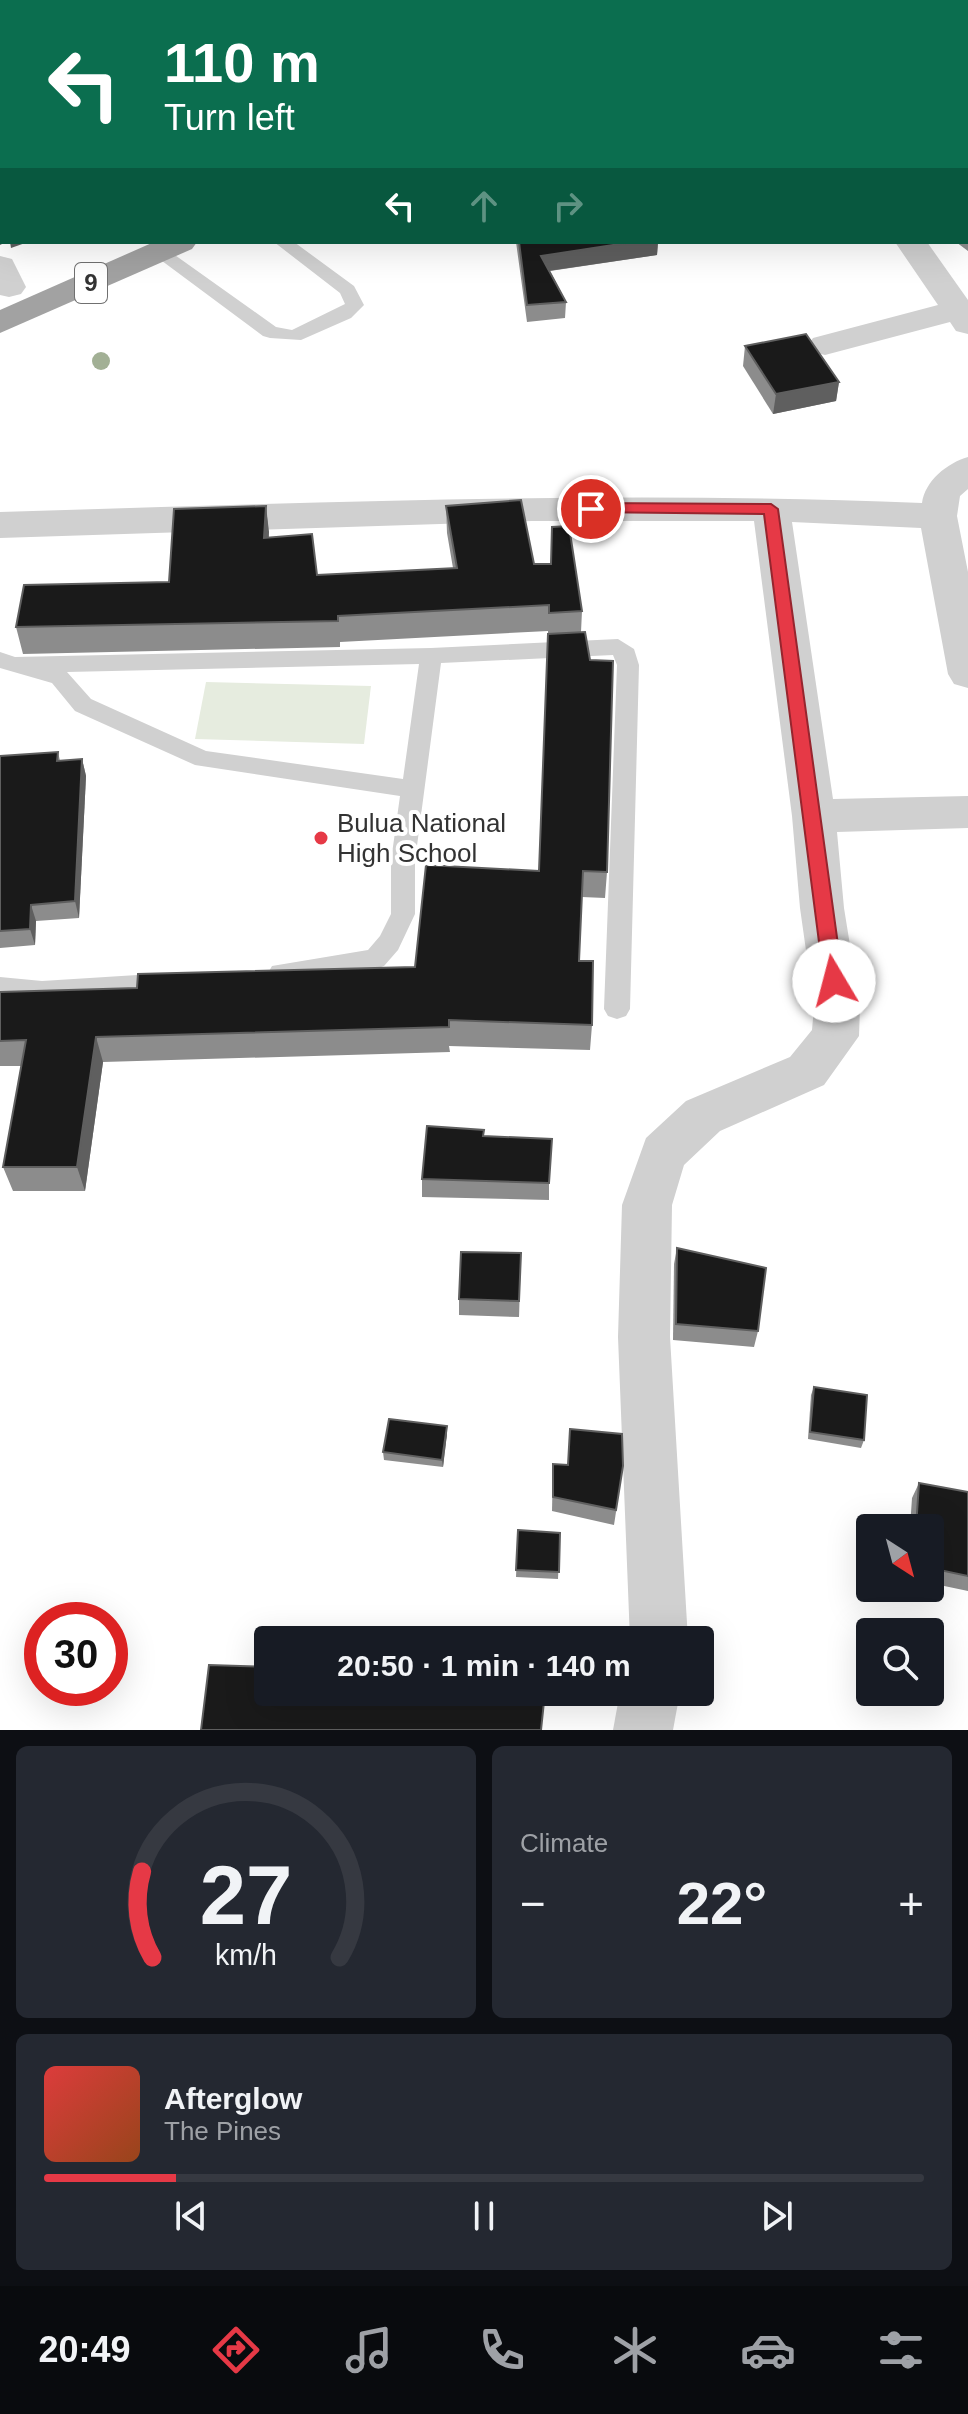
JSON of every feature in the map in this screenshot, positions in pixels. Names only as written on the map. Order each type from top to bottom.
[{"type":"highway","name":"9","points":[[3,281],[105,244]]},
{"type":"highway","name":"9","points":[[0,323],[170,247]]},
{"type":"street","points":[[825,345],[962,317],[912,244]]},
{"type":"street","points":[[968,469],[942,492],[938,516],[968,674]]},
{"type":"street","points":[[0,525],[532,509],[771,509],[938,516]]},
{"type":"street","points":[[658,1626],[644,1337],[647,1205],[663,1153],[703,1116],[807,1071],[835,1036],[837,1007],[822,908],[814,816],[771,509]]},
{"type":"street","points":[[814,816],[968,812]]},
{"type":"street","points":[[643,1730],[647,1706]]},
{"type":"lane","points":[[170,247],[270,332],[294,336],[344,314],[355,305],[348,290],[286,244]]},
{"type":"lane","points":[[7,662],[431,656],[618,647],[626,654],[628,665],[617,1009]]},
{"type":"lane","points":[[251,976],[375,959],[403,914],[403,861],[431,656]]},
{"type":"lane","points":[[7,662],[59,677],[83,705],[203,759],[412,789]]},
{"type":"lane","points":[[0,987],[42,991],[189,981]]},
{"type":"shaded area","points":[[206,682],[371,686],[364,744],[195,739]]},
{"type":"building","points":[[519,244],[620,244],[541,256],[566,302],[527,305]]},
{"type":"building","points":[[806,334],[839,382],[776,394],[745,346]]},
{"type":"building","points":[[521,500],[534,564],[551,564],[552,527],[569,526],[582,611],[549,613],[549,605],[338,616],[338,621],[16,627],[24,585],[169,582],[174,509],[266,506],[264,538],[312,534],[317,575],[457,568],[446,506]]},
{"type":"building","points":[[585,632],[590,660],[613,661],[607,872],[583,871],[579,961],[593,961],[592,1025],[449,1020],[449,1027],[96,1037],[77,1167],[3,1167],[26,1040],[0,1041],[0,992],[137,988],[138,974],[415,967],[426,865],[539,871],[548,634]]},
{"type":"building","points":[[58,752],[57,761],[82,759],[75,901],[31,905],[30,929],[0,931],[0,756]]},
{"type":"building","points":[[427,1126],[484,1130],[483,1136],[552,1139],[549,1183],[422,1179]]},
{"type":"building","points":[[677,1248],[766,1268],[758,1331],[676,1324]]},
{"type":"building","points":[[461,1252],[521,1253],[519,1301],[459,1299]]},
{"type":"building","points":[[814,1387],[867,1395],[864,1440],[810,1432]]},
{"type":"building","points":[[389,1419],[447,1426],[442,1460],[383,1452]]},
{"type":"building","points":[[570,1429],[622,1434],[623,1466],[616,1510],[553,1497],[553,1464],[568,1465]]},
{"type":"building","points":[[919,1483],[968,1492],[968,1576],[944,1571],[944,1514],[917,1514]]},
{"type":"building","points":[[518,1530],[560,1533],[559,1572],[516,1570]]},
{"type":"building","points":[[209,1665],[254,1667],[254,1706],[544,1706],[541,1730],[201,1730]]},
{"type":"place","name":"Bulua National High School","points":[[321,838]]},
{"type":"route","points":[[591,509],[771,509],[834,981]]}]
